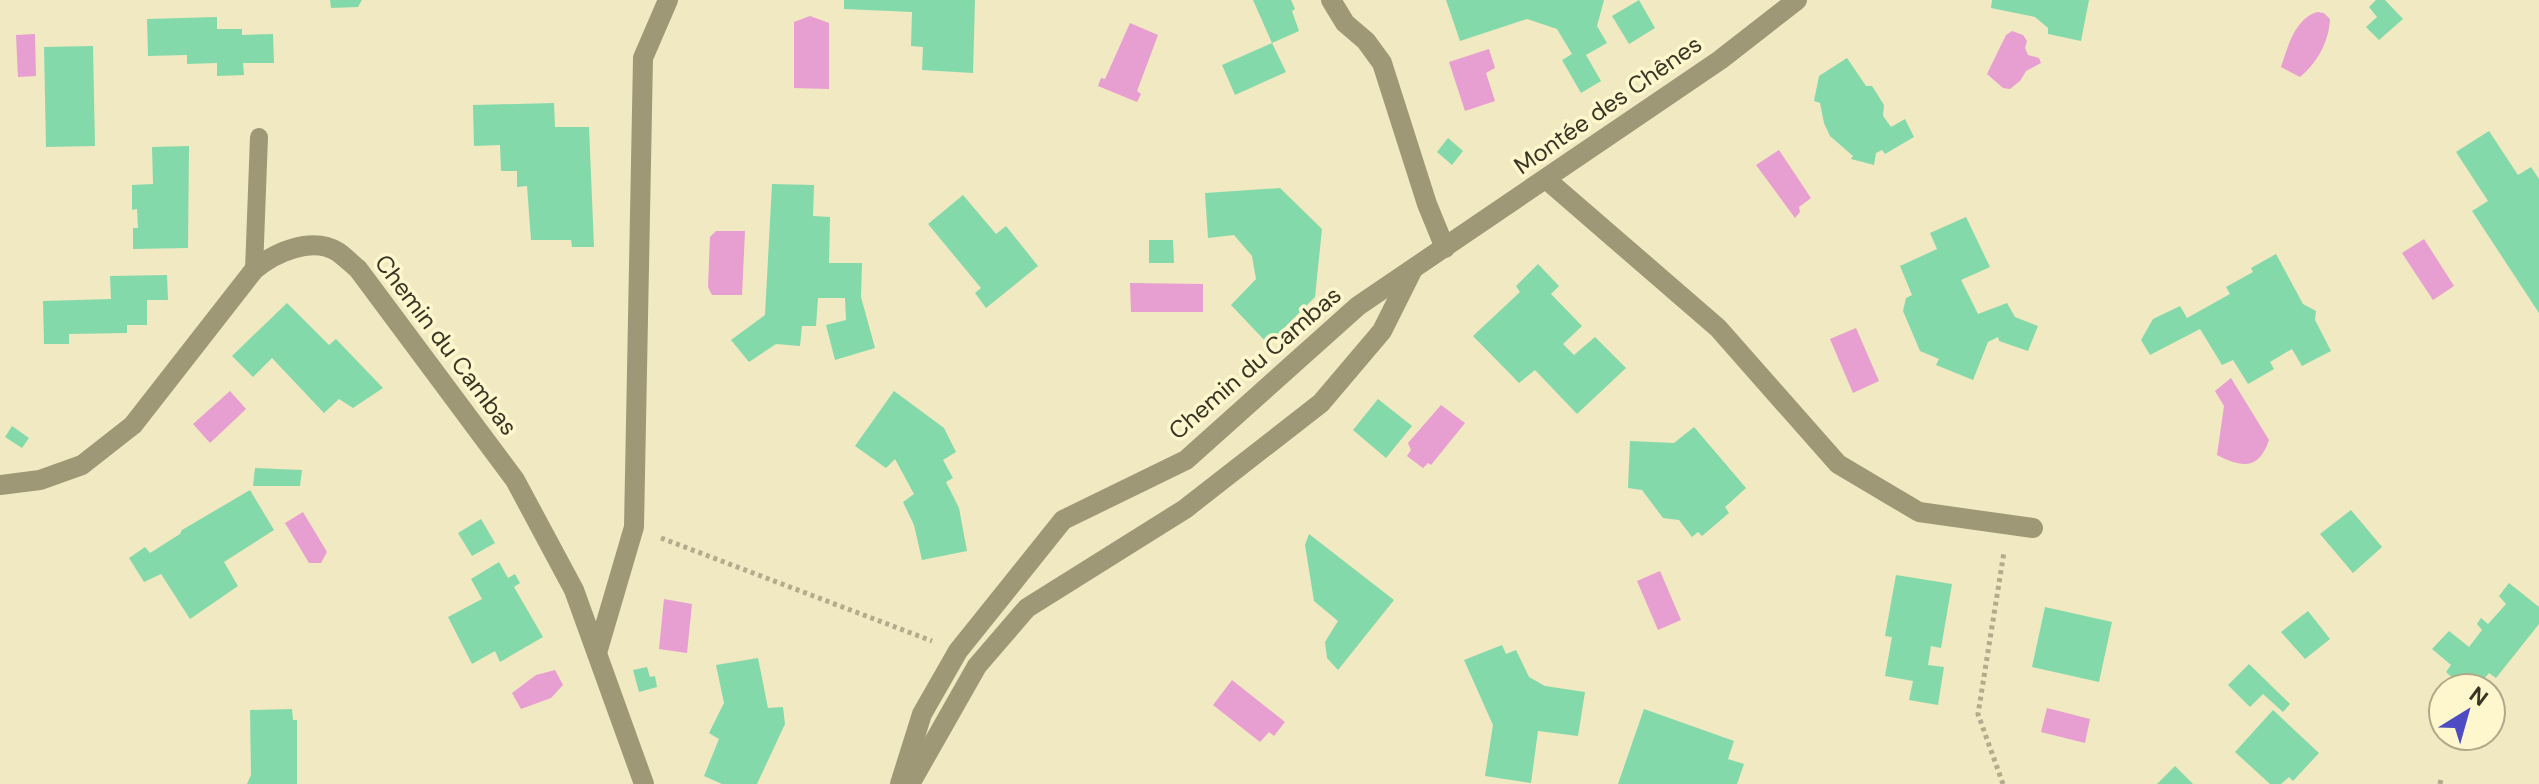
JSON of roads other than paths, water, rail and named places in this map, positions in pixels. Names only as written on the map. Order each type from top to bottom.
[{"type":"street","points":[[597,653],[634,527],[643,58],[668,0]]},
{"type":"street","points":[[1331,0],[1345,23],[1366,41],[1382,63],[1427,204],[1445,248]]},
{"type":"street","name":"Montée des Chênes","points":[[1445,248],[1720,60],[1797,0]]},
{"type":"street","points":[[1547,180],[1718,328],[1838,464],[1919,512],[2033,528]]},
{"type":"street","name":"Chemin du Cambas","points":[[0,485],[40,480],[82,465],[133,425],[254,270],[266,260],[308,246],[336,251],[358,269],[515,480],[574,590],[644,784]]},
{"type":"street","name":"Chemin du Cambas","points":[[900,784],[922,714],[958,651],[1063,520],[1186,460],[1358,306],[1445,248]]},
{"type":"street","points":[[910,784],[977,666],[1027,608],[1185,509],[1321,403],[1382,331],[1414,267]]},
{"type":"lane","points":[[254,270],[259,137]]}]
